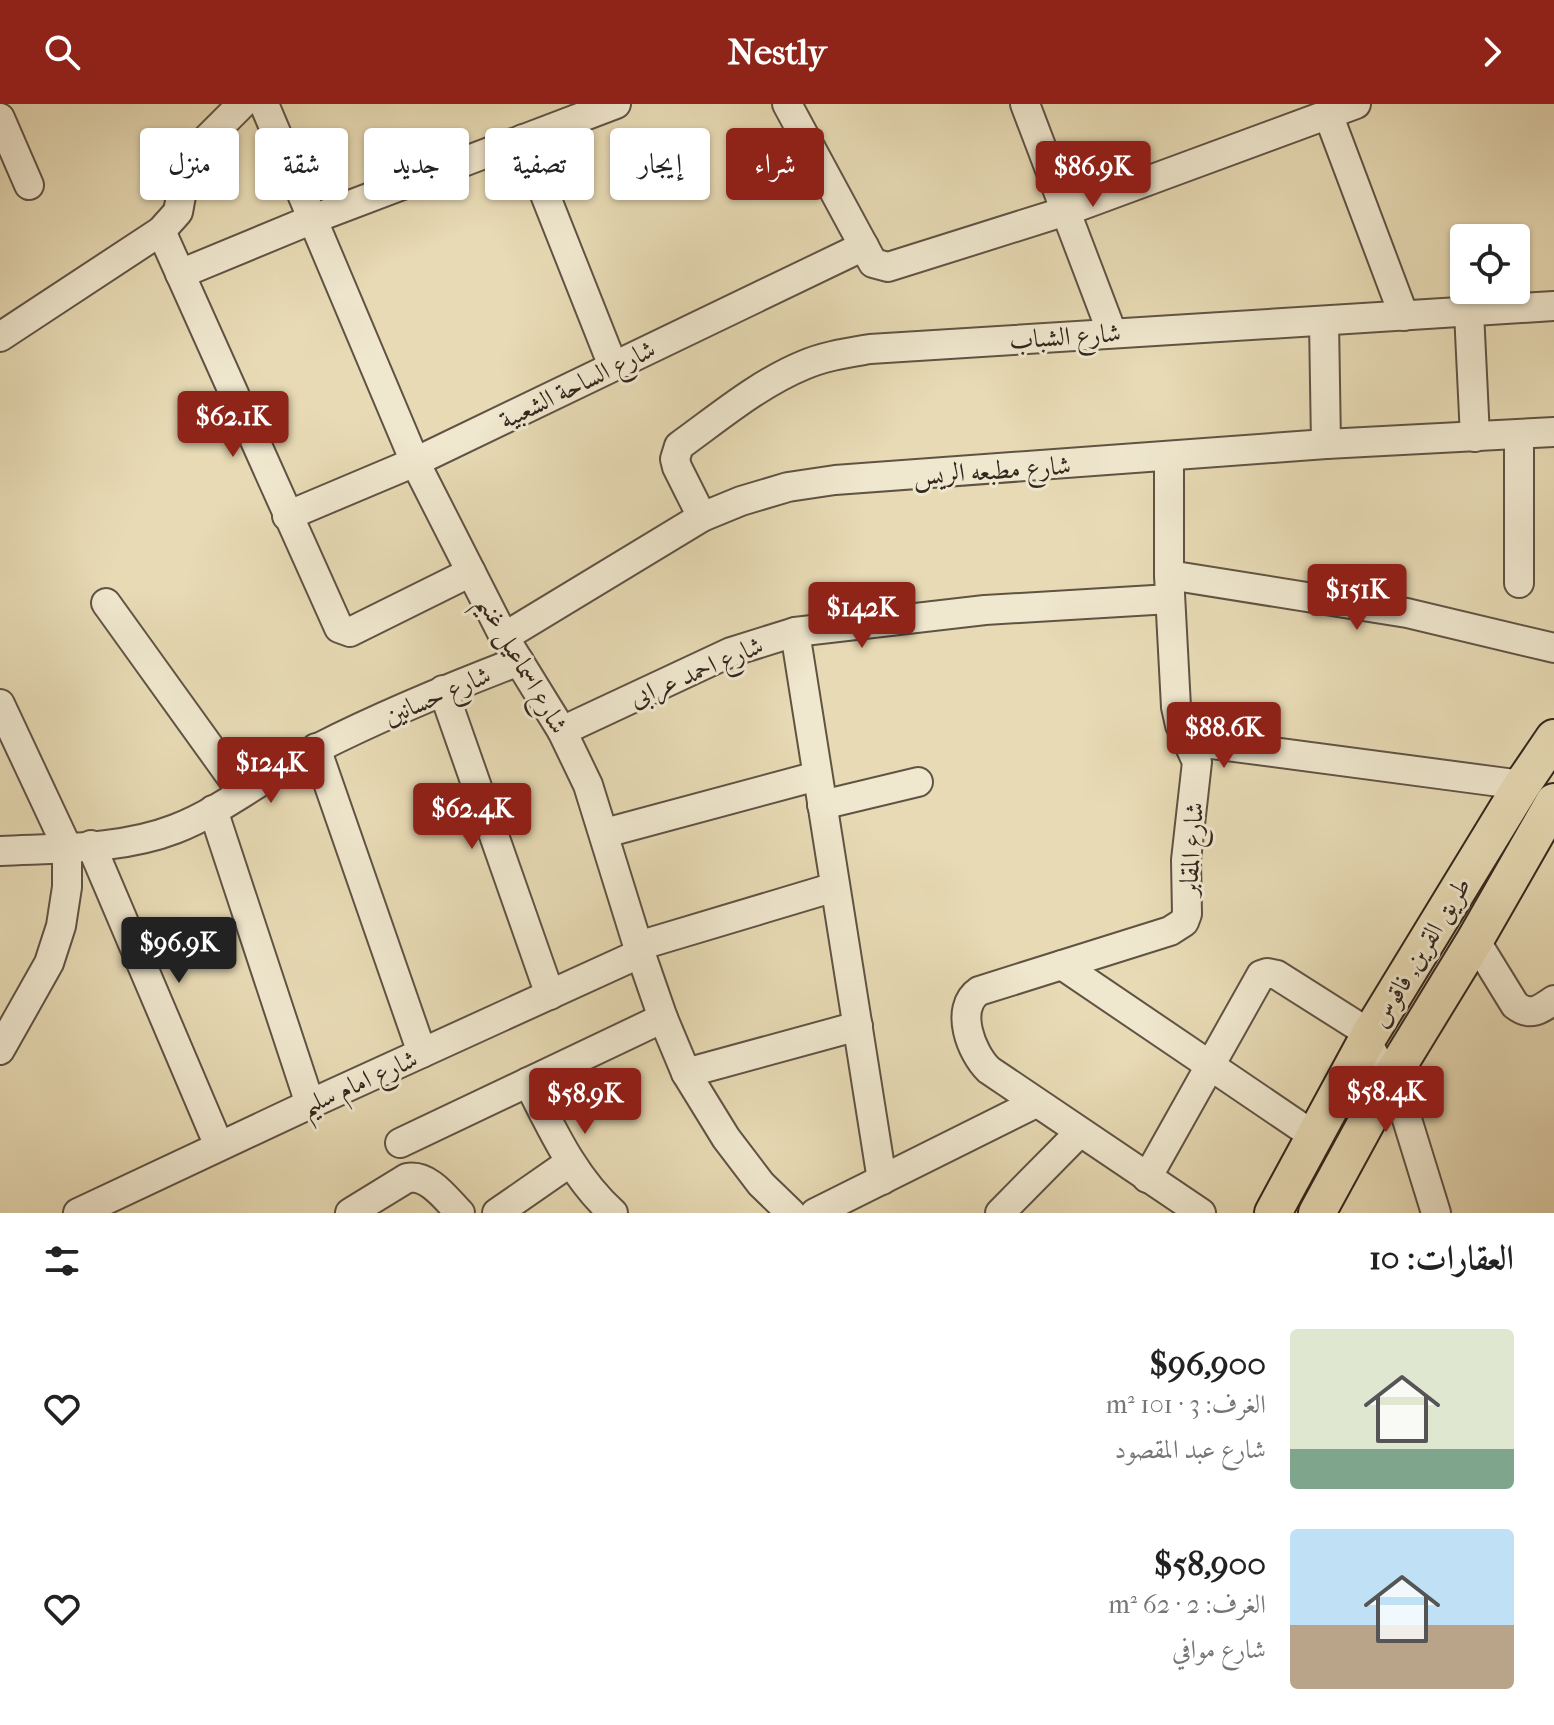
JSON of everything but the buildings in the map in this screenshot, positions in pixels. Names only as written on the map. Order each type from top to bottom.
[{"type":"main road","name":"طريق القرين, فاقوس","points":[[1273,1213],[1368,1038],[1522,785],[1554,738]]},
{"type":"main road","name":"طريق القرين, فاقوس","points":[[1317,1213],[1390,1079],[1552,808]]},
{"type":"street","points":[[0,337],[161,231],[178,212],[188,158],[242,104]]},
{"type":"street","name":"شارع اسماعيل غنيم","points":[[264,104],[415,462],[512,649],[562,731],[588,785],[639,950],[686,1073],[726,1138],[761,1184],[791,1213]]},
{"type":"street","points":[[552,128],[616,104]]},
{"type":"street","points":[[787,104],[869,255]]},
{"type":"street","points":[[1025,104],[1112,333]]},
{"type":"street","name":"شارع الساحة الشعبية","points":[[287,516],[415,462],[613,366],[869,255],[888,267],[1066,211],[1356,104]]},
{"type":"street","points":[[1328,114],[1404,316]]},
{"type":"street","points":[[0,118],[29,185]]},
{"type":"street","points":[[180,274],[485,153]]},
{"type":"street","points":[[547,200],[613,366]]},
{"type":"street","points":[[161,231],[339,628],[350,632],[471,572]]},
{"type":"street","name":"شارع الشباب","points":[[702,517],[677,467],[675,459],[679,446],[746,398],[803,365],[833,355],[870,349],[1554,306]]},
{"type":"street","points":[[1469,312],[1475,437]]},
{"type":"street","points":[[1324,321],[1326,444]]},
{"type":"street","name":"شارع مطبعه الريس","points":[[512,649],[702,517],[788,487],[835,480],[1169,458],[1326,444],[1554,432]]},
{"type":"street","points":[[1519,434],[1519,583]]},
{"type":"street","name":"شارع المقابر","points":[[1062,965],[1170,931],[1184,922],[1187,914],[1188,832],[1198,773],[1197,762],[1180,725],[1176,707],[1169,587],[1169,458]]},
{"type":"street","name":"شارع احمد عرابى","points":[[562,731],[731,652],[795,632],[1169,587],[1407,613],[1554,648]]},
{"type":"street","points":[[106,603],[242,792]]},
{"type":"street","points":[[795,632],[882,1180]]},
{"type":"street","name":"شارع حسانين","points":[[0,851],[79,846],[153,836],[174,829],[213,810],[316,748],[443,690],[512,649]]},
{"type":"street","points":[[443,690],[550,995]]},
{"type":"street","points":[[0,704],[79,846],[219,1146]]},
{"type":"street","points":[[1189,741],[1522,785]]},
{"type":"street","points":[[316,748],[422,1053]]},
{"type":"street","points":[[605,833],[817,776]]},
{"type":"street","points":[[822,805],[918,782]]},
{"type":"street","points":[[213,810],[310,1104]]},
{"type":"street","points":[[0,1050],[49,963],[61,926],[67,887],[79,846]]},
{"type":"street","name":"شارع امام سليم","points":[[78,1213],[550,995],[639,950],[835,887]]},
{"type":"street","points":[[1475,940],[1515,1005],[1523,1011],[1540,1010],[1554,1000]]},
{"type":"street","points":[[1201,1213],[1079,1133],[981,1062],[971,1042],[968,1001],[979,991],[1062,965],[1314,1136]]},
{"type":"street","points":[[1147,1178],[1258,980],[1267,973],[1277,975],[1368,1038],[1411,1128],[1436,1213]]},
{"type":"street","points":[[400,1143],[663,1018]]},
{"type":"street","points":[[686,1073],[858,1026]]},
{"type":"street","points":[[528,1082],[569,1163],[599,1201],[613,1213]]},
{"type":"street","points":[[815,1213],[1036,1103]]},
{"type":"street","points":[[1000,1213],[1079,1133]]},
{"type":"street","points":[[497,1213],[569,1163]]},
{"type":"street","points":[[350,1213],[414,1176],[428,1182],[460,1213]]}]
